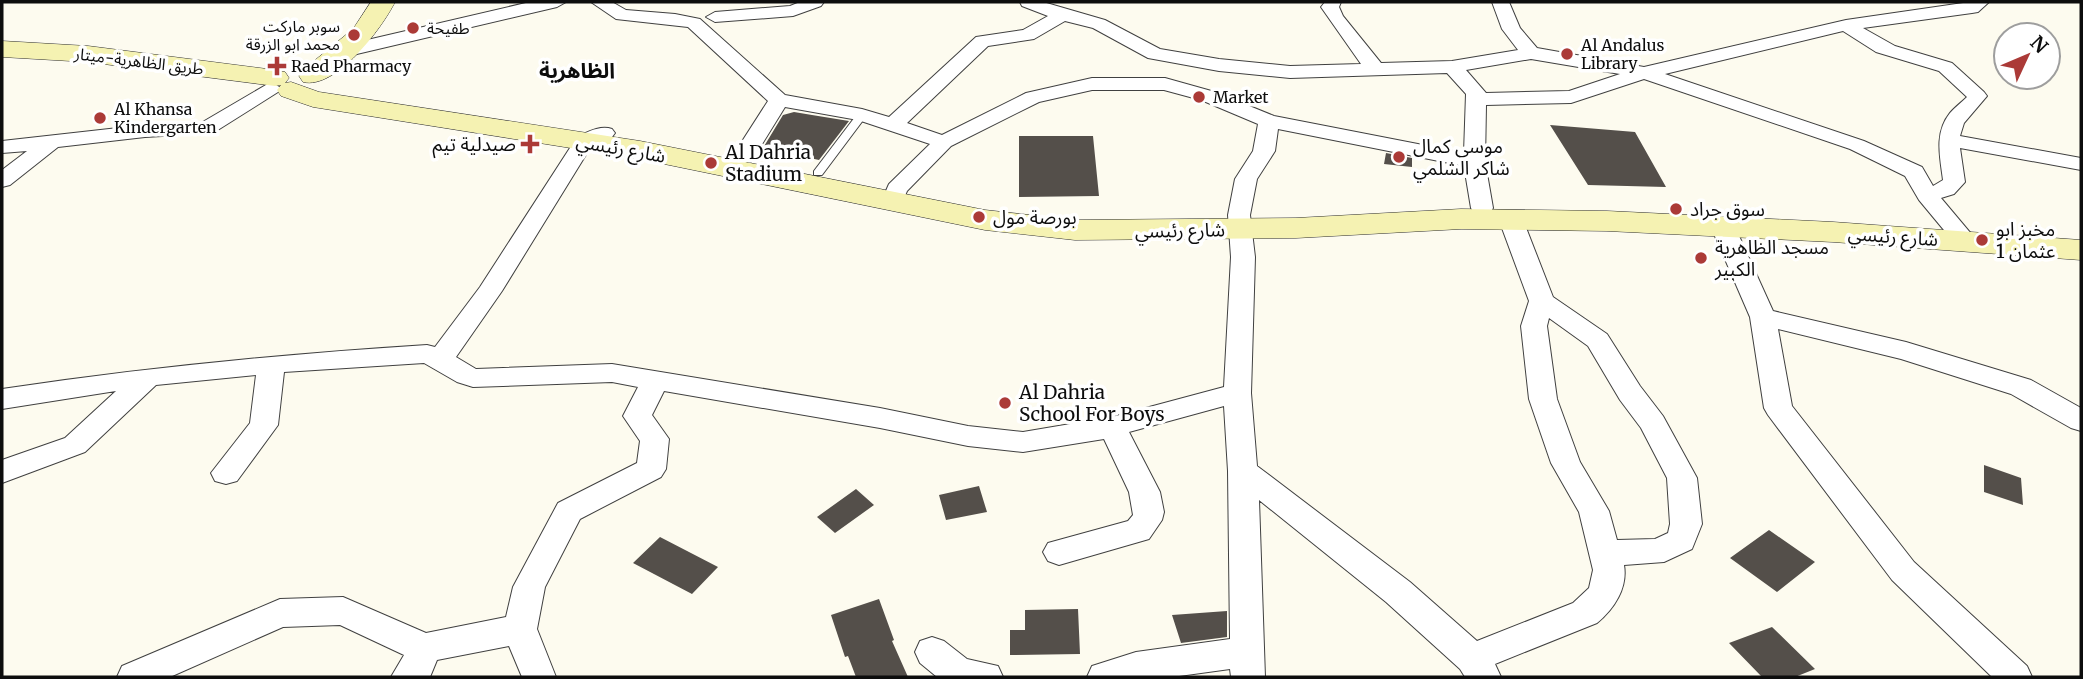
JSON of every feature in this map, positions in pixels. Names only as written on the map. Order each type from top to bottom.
[{"type":"main road","points":[[294,81],[349,34],[369,2]]},
{"type":"main road","points":[[294,81],[344,51],[370,23],[383,2]]},
{"type":"main road","name":"طريق الظاهرية-ميتار","points":[[2,49],[88,54],[294,81]]},
{"type":"main road","name":"شارع رئيسي","points":[[294,81],[313,99],[743,157],[818,173],[985,220],[1075,230],[1240,222],[1461,219],[1961,235],[2081,236]]},
{"type":"main road","name":"شارع رئيسي","points":[[594,137],[895,195]]},
{"type":"main road","name":"شارع رئيسي","points":[[1240,222],[1416,207],[1482,208],[1776,218],[1961,235],[2081,250]]},
{"type":"street","points":[[344,51],[557,2]]},
{"type":"street","points":[[600,2],[622,15],[694,23],[715,17],[745,2]]},
{"type":"street","points":[[715,17],[793,11],[815,2]]},
{"type":"street","points":[[1028,2],[1062,16],[1098,24],[1155,54],[1219,65],[1290,72],[1452,67],[1531,52],[1644,73],[1857,145],[1914,172],[1927,195],[1961,235]]},
{"type":"street","points":[[1333,2],[1330,7],[1335,17],[1375,69]]},
{"type":"street","points":[[1501,2],[1511,29],[1531,52]]},
{"type":"street","points":[[1476,99],[1571,97],[1644,73],[1846,25],[1972,8],[1981,2]]},
{"type":"street","points":[[894,124],[982,41],[1028,35],[1062,16]]},
{"type":"street","points":[[694,23],[779,100],[862,115],[944,142]]},
{"type":"street","points":[[1846,25],[1886,49],[1940,62],[1959,75],[1977,96],[1972,106],[1955,118],[1949,140],[1954,182],[1946,189],[1927,195]]},
{"type":"street","points":[[1216,100],[1219,65]]},
{"type":"street","points":[[1452,67],[1476,93],[1474,162],[1482,208]]},
{"type":"street","points":[[2,148],[145,131],[206,129],[294,81]]},
{"type":"street","points":[[895,195],[944,142],[1033,97],[1092,84],[1164,84],[1216,100],[1269,121],[1474,162]]},
{"type":"street","points":[[743,157],[779,100]]},
{"type":"street","points":[[1104,677],[1136,667],[1247,665],[1243,471],[1237,393],[1243,257],[1240,222],[1246,179],[1264,150],[1269,121]]},
{"type":"street","points":[[441,359],[594,137]]},
{"type":"street","points":[[1949,140],[2081,164]]},
{"type":"street","points":[[2,180],[50,143]]},
{"type":"street","points":[[1511,220],[1542,301],[1598,340],[1630,393],[1653,423],[1682,478],[1685,530],[1677,544],[1655,552],[1604,552]]},
{"type":"street","points":[[1723,227],[1763,317],[1778,408],[1903,570],[2015,677]]},
{"type":"street","points":[[1243,471],[1398,592],[1478,667],[1580,615],[1601,600],[1608,584],[1609,570],[1594,511],[1566,463],[1543,399],[1534,326],[1542,301]]},
{"type":"street","points":[[1763,317],[1906,351],[2021,387],[2081,421]]},
{"type":"street","points":[[2,399],[148,377],[271,364],[427,354],[441,359],[458,373],[474,378],[612,373],[1023,442],[1112,427],[1237,393]]},
{"type":"street","points":[[226,473],[264,425],[271,364]]},
{"type":"street","points":[[2,472],[75,445],[148,377]]},
{"type":"street","points":[[539,677],[520,629],[529,587],[569,511],[651,469],[655,439],[637,416],[656,379]]},
{"type":"street","points":[[1059,552],[1138,530],[1150,514],[1145,495],[1112,427]]},
{"type":"street","points":[[134,677],[280,613],[343,611],[416,663],[520,629]]},
{"type":"street","points":[[932,652],[959,674],[986,677]]},
{"type":"lane","points":[[818,173],[862,115]]},
{"type":"building","points":[[794,112],[849,121],[819,160],[763,148],[783,115]]},
{"type":"building","points":[[1550,125],[1635,132],[1666,187],[1588,185]]},
{"type":"building","points":[[1019,136],[1093,136],[1099,196],[1019,197]]},
{"type":"building","points":[[1386,153],[1412,158],[1412,167],[1384,164]]},
{"type":"building","points":[[1984,465],[2021,478],[2023,505],[1984,492]]},
{"type":"building","points":[[979,486],[987,512],[946,520],[939,495]]},
{"type":"building","points":[[856,489],[874,505],[835,533],[817,517]]},
{"type":"building","points":[[1769,530],[1815,562],[1777,592],[1730,558]]},
{"type":"building","points":[[660,537],[718,567],[692,594],[633,563]]},
{"type":"building","points":[[879,599],[894,640],[892,641],[908,677],[856,677],[848,656],[845,657],[831,615]]},
{"type":"building","points":[[1078,609],[1080,654],[1010,655],[1010,630],[1025,630],[1025,610]]},
{"type":"building","points":[[1227,611],[1227,637],[1181,643],[1172,615]]},
{"type":"building","points":[[1772,627],[1815,669],[1795,677],[1762,677],[1729,643]]},
{"type":"place","name":"طفيحة","points":[[413,28]]},
{"type":"place","name":"سوبر ماركت محمد ابو الزرقة","points":[[354,35]]},
{"type":"place","name":"Al Andalus Library","points":[[1567,54]]},
{"type":"place","name":"Raed Pharmacy","points":[[277,66]]},
{"type":"place","name":"Market","points":[[1199,97]]},
{"type":"place","name":"Al Khansa Kindergarten","points":[[100,118]]},
{"type":"place","name":"صيدلية تيم","points":[[530,144]]},
{"type":"place","name":"موسى كمال شاكر الشلمي","points":[[1399,157]]},
{"type":"place","name":"Al Dahria Stadium","points":[[711,163]]},
{"type":"place","name":"سوق جراد","points":[[1676,209]]},
{"type":"place","name":"بورصة مول","points":[[979,217]]},
{"type":"place","name":"مخبز ابو عثمان 1","points":[[1982,240]]},
{"type":"place","name":"مسجد الظاهرية الكبير","points":[[1701,258]]},
{"type":"place","name":"Al Dahria School For Boys","points":[[1005,403]]},
{"type":"district","name":"الظاهرية","points":[[577,71]]}]
